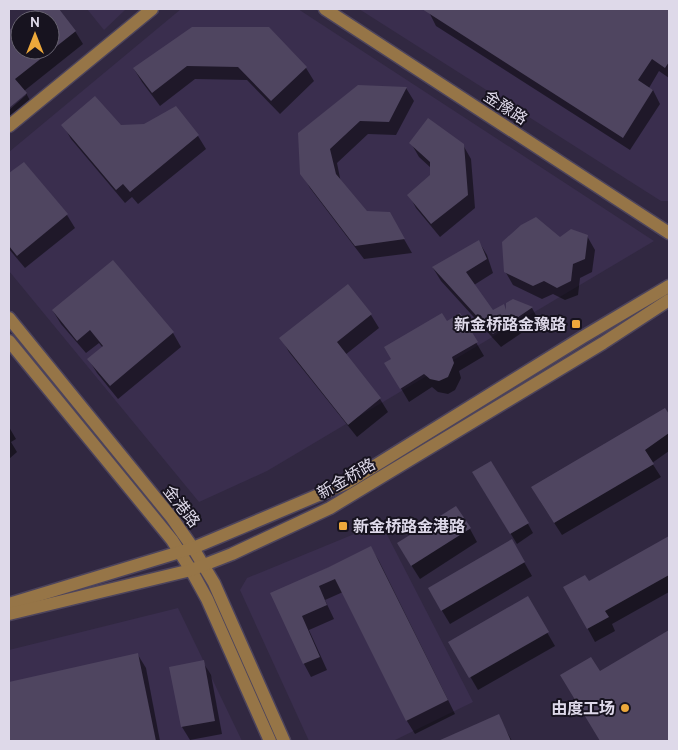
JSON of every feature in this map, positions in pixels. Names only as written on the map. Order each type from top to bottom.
[{"type":"street","points":[[9,126],[152,9]]},
{"type":"street","name":"金豫路","points":[[325,9],[669,233]]},
{"type":"street","name":"新金桥路","points":[[9,604],[194,548],[347,483],[669,286]]},
{"type":"street","name":"新金桥路","points":[[9,614],[191,570],[232,554],[330,508],[602,343],[669,300]]},
{"type":"street","name":"金港路","points":[[9,318],[172,518],[194,548],[220,595],[284,741]]},
{"type":"street","name":"金港路","points":[[9,341],[172,540],[207,599],[270,741]]},
{"type":"shaded area","points":[[87,9],[126,9],[104,30]]},
{"type":"shaded area","points":[[181,9],[298,9],[654,241],[267,471],[199,502],[9,271],[9,152]]},
{"type":"shaded area","points":[[359,9],[669,9],[669,201],[661,201]]},
{"type":"shaded area","points":[[381,523],[473,702],[393,741],[309,741],[240,590],[247,578]]},
{"type":"shaded area","points":[[178,608],[242,741],[9,741],[9,650]]},
{"type":"building","points":[[59,9],[60,10],[35,10]]},
{"type":"building","points":[[422,9],[669,9],[669,62],[665,68],[652,59],[638,80],[653,90],[623,138]]},
{"type":"building","points":[[60,10],[76,31],[60,44]]},
{"type":"building","points":[[192,27],[269,27],[307,67],[271,101],[238,67],[187,66],[152,93],[133,68]]},
{"type":"building","points":[[9,30],[10,60],[39,60],[15,79],[27,93],[9,108]]},
{"type":"building","points":[[358,85],[407,87],[389,122],[360,121],[330,149],[336,174],[367,211],[390,212],[405,239],[355,246],[300,174],[298,133]]},
{"type":"building","points":[[95,96],[121,125],[144,124],[176,106],[199,135],[130,192],[123,184],[116,190],[61,125]]},
{"type":"building","points":[[428,118],[464,144],[468,195],[431,224],[407,195],[430,175],[430,162],[409,143]]},
{"type":"building","points":[[24,162],[68,214],[17,256],[9,246],[9,173]]},
{"type":"building","points":[[536,217],[560,237],[571,229],[588,235],[585,259],[573,264],[571,281],[557,288],[544,281],[533,286],[504,272],[502,242],[521,225]]},
{"type":"building","points":[[479,240],[487,259],[466,272],[493,310],[504,304],[506,310],[506,303],[513,299],[533,307],[493,334],[432,267]]},
{"type":"building","points":[[113,260],[174,332],[110,386],[87,359],[103,346],[90,330],[77,341],[52,310]]},
{"type":"building","points":[[348,284],[372,314],[337,342],[381,398],[348,425],[279,338]]},
{"type":"building","points":[[442,313],[447,321],[460,313],[478,342],[452,357],[454,363],[448,377],[439,381],[430,379],[424,374],[400,389],[384,363],[391,359],[384,347]]},
{"type":"building","points":[[665,408],[669,414],[669,433],[645,450],[654,464],[554,523],[531,487]]},
{"type":"building","points":[[491,461],[529,523],[510,534],[472,472]]},
{"type":"building","points":[[456,506],[471,528],[411,566],[397,543]]},
{"type":"building","points":[[669,536],[669,575],[605,611],[609,617],[587,629],[563,587],[585,575],[589,581]]},
{"type":"building","points":[[512,539],[525,562],[441,611],[428,588]]},
{"type":"building","points":[[371,546],[448,700],[406,721],[335,579],[319,586],[327,605],[302,616],[320,657],[303,664],[270,593]]},
{"type":"building","points":[[528,596],[549,632],[469,678],[448,642]]},
{"type":"building","name":"由度工场","points":[[669,630],[669,741],[600,741],[560,675],[591,657],[600,671]]},
{"type":"building","points":[[138,653],[156,741],[9,741],[9,682]]},
{"type":"building","points":[[204,660],[215,721],[181,727],[169,667]]},
{"type":"building","points":[[499,714],[511,741],[438,741]]},
{"type":"place","name":"新金桥路金豫路","points":[[576,324]]},
{"type":"place","name":"新金桥路金港路","points":[[343,526]]},
{"type":"place","name":"由度工场","points":[[625,708]]}]
